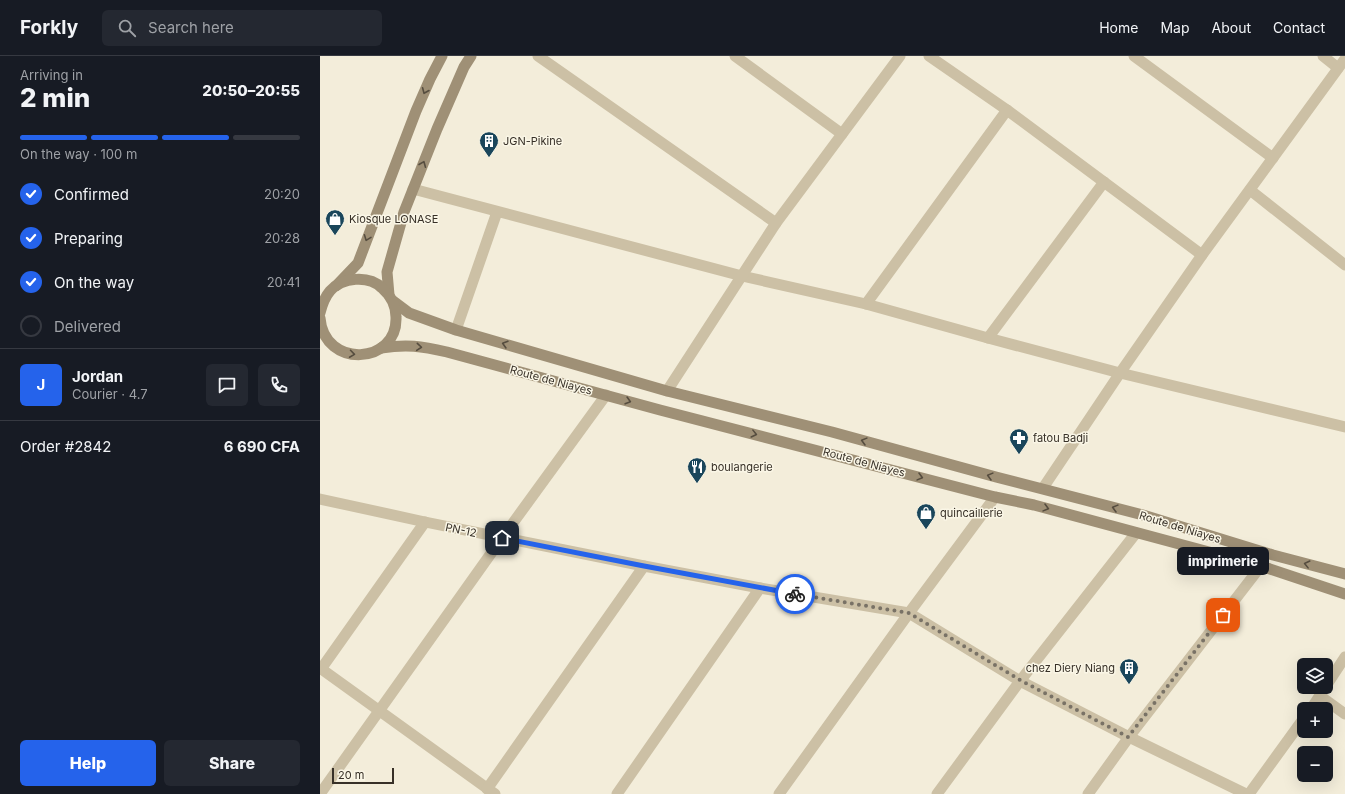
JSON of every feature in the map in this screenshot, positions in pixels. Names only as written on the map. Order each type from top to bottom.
[{"type":"main road","points":[[320,313],[328,290],[358,263],[414,118],[430,79],[442,56]]},
{"type":"main road","points":[[381,348],[394,332],[396,317],[386,272],[402,218],[437,128],[464,67],[471,56]]},
{"type":"main road","name":"Route de Niayes","points":[[328,290],[347,281],[358,279],[370,281],[381,286],[391,298],[409,313],[456,330],[667,391],[832,432],[1142,515],[1273,555],[1345,574]]},
{"type":"main road","points":[[320,318],[321,327],[326,339],[335,348]]},
{"type":"main road","name":"Route de Niayes","points":[[320,344],[358,356],[370,354],[381,348],[400,345],[426,347],[660,410],[1136,532],[1261,566],[1345,594]]},
{"type":"street","points":[[538,56],[776,223]]},
{"type":"street","points":[[735,56],[842,134]]},
{"type":"street","points":[[667,391],[776,223],[900,56]]},
{"type":"street","points":[[929,56],[1007,110],[1202,255]]},
{"type":"street","points":[[1134,56],[1273,158]]},
{"type":"street","points":[[1043,488],[1120,373],[1202,255],[1342,63],[1323,56]]},
{"type":"street","points":[[866,304],[1007,110]]},
{"type":"street","points":[[988,338],[1104,182]]},
{"type":"street","points":[[413,189],[742,276],[866,304],[1120,373],[1345,427]]},
{"type":"street","points":[[1250,190],[1345,265]]},
{"type":"street","points":[[456,330],[497,212]]},
{"type":"street","points":[[320,794],[502,538],[606,395]]},
{"type":"street","points":[[779,794],[909,613],[995,497]]},
{"type":"street","name":"PN-12","points":[[320,499],[502,538],[644,566],[760,588],[909,613]]},
{"type":"street","points":[[425,522],[320,669],[491,791],[644,566]]},
{"type":"street","points":[[937,794],[1020,680],[1136,532]]},
{"type":"street","points":[[1088,794],[1128,737],[1261,566]]},
{"type":"street","points":[[617,794],[760,588]]},
{"type":"street","points":[[909,613],[1020,680],[1128,737],[1247,794],[1297,727]]},
{"type":"street","points":[[1316,702],[1345,657]]},
{"type":"street","points":[[1320,696],[1345,714]]},
{"type":"way so far","points":[[795,594],[909,613],[1020,680],[1128,737],[1223,615]]},
{"type":"place","name":"JGN-Pikine","points":[[489,158]]},
{"type":"place","name":"Kiosque LONASE","points":[[335,236]]},
{"type":"place","name":"fatou Badji","points":[[1019,455]]},
{"type":"place","name":"boulangerie","points":[[697,484]]},
{"type":"place","name":"quincaillerie","points":[[926,530]]},
{"type":"place","name":"imprimerie","points":[[1223,615]]},
{"type":"place","name":"chez Diery Niang","points":[[1129,685]]},
{"type":"route","points":[[502,538],[795,594]]}]
